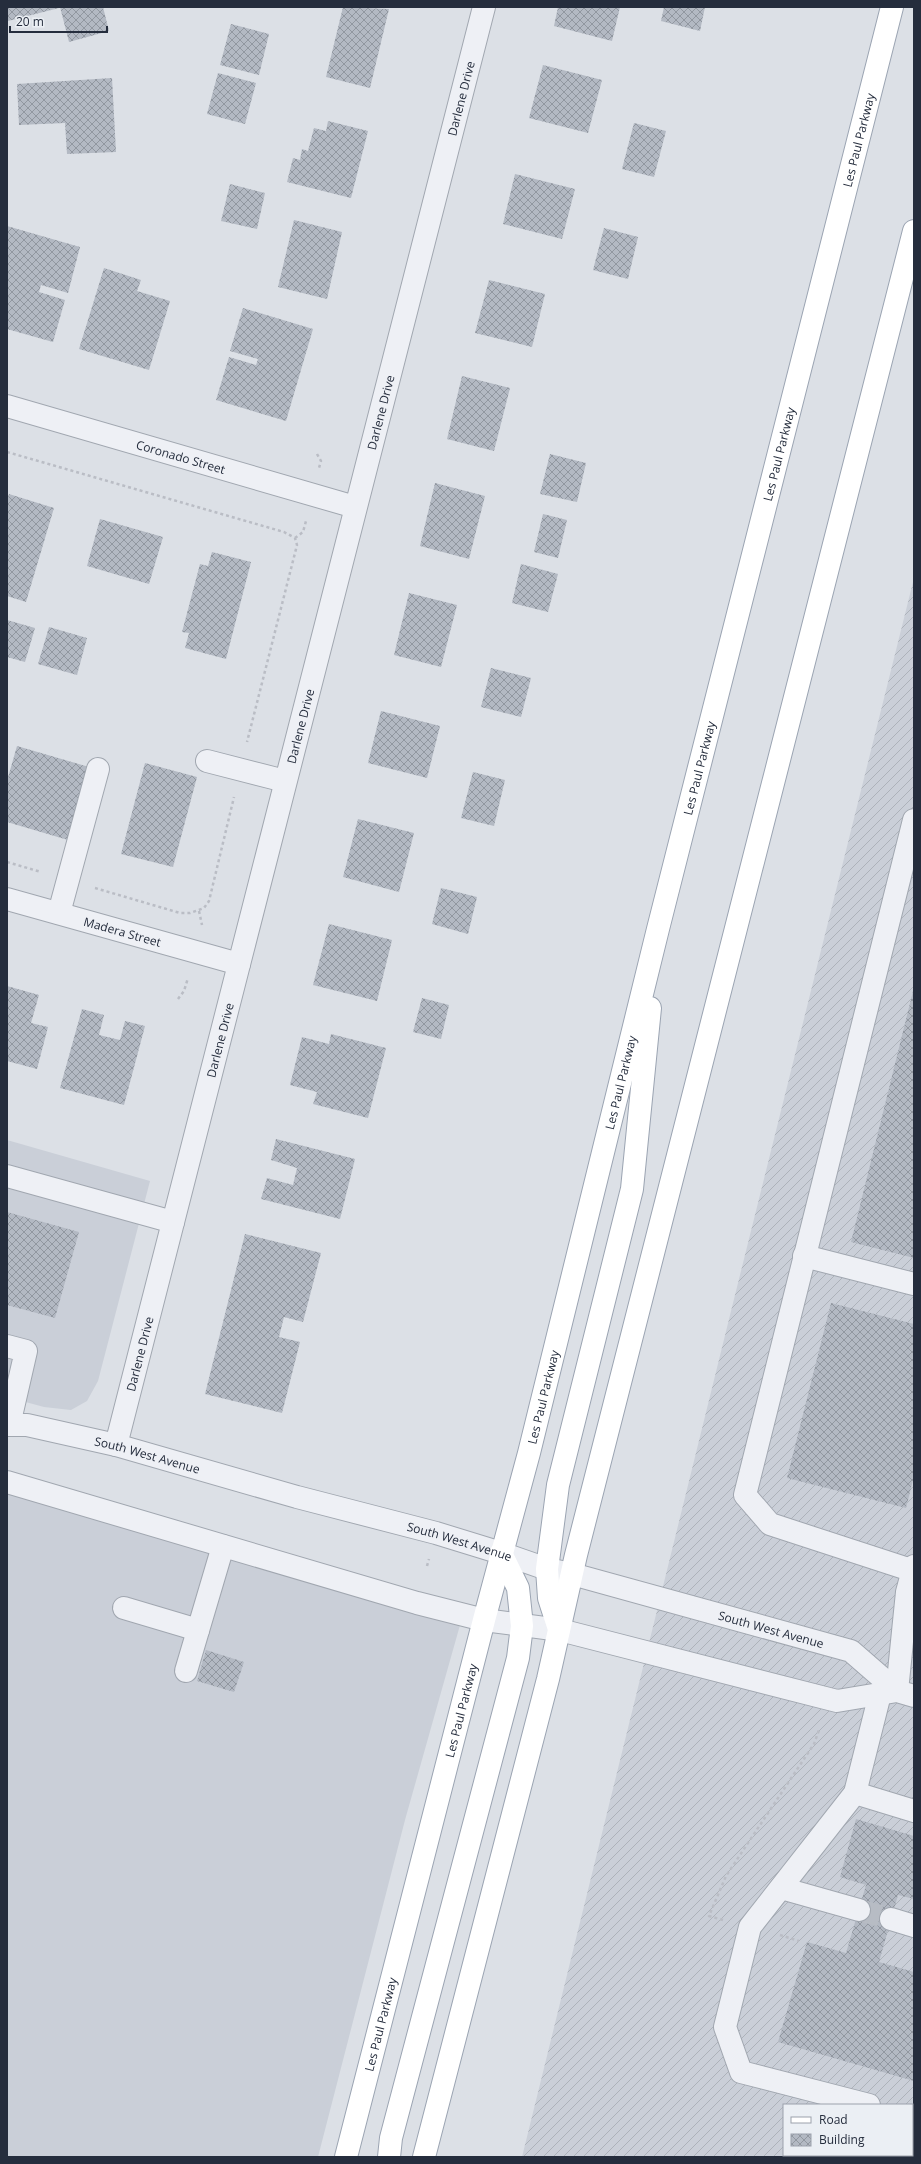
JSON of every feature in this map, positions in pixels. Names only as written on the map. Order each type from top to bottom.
[{"type":"main road","name":"Les Paul Parkway","points":[[346,2157],[501,1553],[529,1453],[658,929],[892,7]]},
{"type":"main road","points":[[424,2157],[560,1630],[572,1574],[914,230]]},
{"type":"main road","points":[[560,1630],[549,1598],[547,1569],[558,1485],[632,1189],[658,929]]},
{"type":"main road","points":[[389,2157],[391,2138],[506,1709],[518,1658],[522,1626],[518,1588],[501,1553]]},
{"type":"street","name":"Darlene Drive","points":[[116,1445],[484,7]]},
{"type":"street","name":"Coronado Street","points":[[7,406],[355,507]]},
{"type":"street","points":[[207,761],[285,781]]},
{"type":"street","points":[[59,913],[98,769]]},
{"type":"street","points":[[865,2104],[741,2072],[725,2026],[750,1927],[855,1793],[897,1694],[907,1592],[914,1570],[770,1524],[745,1495],[804,1256],[910,855],[914,820]]},
{"type":"street","name":"Madera Street","points":[[7,898],[239,964]]},
{"type":"street","points":[[7,1176],[173,1222]]},
{"type":"street","points":[[804,1256],[914,1284]]},
{"type":"street","points":[[7,1346],[26,1351],[8,1425]]},
{"type":"street","name":"South West Avenue","points":[[8,1425],[27,1425],[116,1445],[501,1553],[547,1569],[572,1574],[851,1651],[897,1694]]},
{"type":"street","points":[[7,1482],[417,1603],[484,1620],[560,1630],[837,1701],[897,1694]]},
{"type":"street","points":[[186,1671],[223,1546]]},
{"type":"street","points":[[124,1608],[198,1630]]},
{"type":"street","points":[[855,1793],[914,1811]]},
{"type":"street","points":[[781,1888],[859,1910]]},
{"type":"street","points":[[891,1919],[914,1926]]},
{"type":"path","points":[[7,452],[284,532],[295,538],[297,545],[240,769],[209,901],[204,908],[190,913],[180,913],[7,862]]},
{"type":"path","points":[[799,1941],[709,1916],[726,1876],[814,1744],[819,1730]]},
{"type":"shaded area","points":[[914,578],[914,2157],[522,2157],[732,1307]]},
{"type":"shaded area","points":[[7,1140],[150,1181],[98,1381],[87,1401],[71,1410],[44,1407],[7,1397]]},
{"type":"shaded area","points":[[7,1487],[462,1618],[405,1820],[318,2157],[7,2157]]},
{"type":"building","points":[[7,7],[59,7],[59,8],[8,21]]},
{"type":"building","points":[[60,7],[103,7],[109,31],[69,42]]},
{"type":"building","points":[[343,7],[389,9],[370,88],[326,77]]},
{"type":"building","points":[[558,7],[620,7],[612,41],[554,26]]},
{"type":"building","points":[[664,7],[705,7],[700,31],[661,21]]},
{"type":"building","points":[[231,24],[269,34],[259,75],[220,65]]},
{"type":"building","points":[[543,65],[602,80],[588,133],[529,118]]},
{"type":"building","points":[[218,73],[256,83],[245,124],[207,114]]},
{"type":"building","points":[[112,78],[116,152],[67,154],[65,123],[19,125],[17,84]]},
{"type":"building","points":[[328,121],[368,131],[351,198],[287,182],[293,158],[300,160],[302,149],[308,151],[314,128],[326,131]]},
{"type":"building","points":[[634,123],[666,131],[654,177],[622,169]]},
{"type":"building","points":[[515,174],[575,189],[562,239],[503,224]]},
{"type":"building","points":[[230,184],[265,193],[257,229],[221,221]]},
{"type":"building","points":[[294,220],[342,232],[327,299],[278,287]]},
{"type":"building","points":[[7,226],[80,247],[68,293],[41,285],[39,292],[65,300],[53,342],[7,329]]},
{"type":"building","points":[[604,228],[638,237],[628,279],[593,270]]},
{"type":"building","points":[[104,268],[141,280],[137,291],[170,301],[149,370],[79,349]]},
{"type":"building","points":[[489,280],[545,294],[532,347],[475,333]]},
{"type":"building","points":[[243,308],[313,329],[286,421],[216,400],[229,357],[256,365],[258,359],[230,351]]},
{"type":"building","points":[[462,376],[510,388],[494,451],[447,439]]},
{"type":"building","points":[[550,454],[586,463],[577,502],[540,494]]},
{"type":"building","points":[[435,483],[485,496],[469,559],[420,546]]},
{"type":"building","points":[[9,494],[54,508],[26,602],[7,596],[7,500]]},
{"type":"building","points":[[543,514],[567,520],[558,558],[534,552]]},
{"type":"building","points":[[100,519],[163,537],[149,584],[87,566]]},
{"type":"building","points":[[212,552],[251,562],[226,659],[185,648],[189,633],[182,632],[200,564],[208,566]]},
{"type":"building","points":[[521,564],[558,574],[548,612],[512,603]]},
{"type":"building","points":[[409,593],[457,605],[441,667],[394,655]]},
{"type":"building","points":[[7,620],[35,628],[25,662],[7,657]]},
{"type":"building","points":[[49,627],[87,638],[77,675],[38,664]]},
{"type":"building","points":[[491,668],[531,678],[521,717],[481,707]]},
{"type":"building","points":[[381,711],[440,726],[427,778],[368,763]]},
{"type":"building","points":[[17,746],[89,767],[68,840],[7,822],[7,781]]},
{"type":"building","points":[[145,763],[197,777],[173,867],[121,854]]},
{"type":"building","points":[[473,772],[505,780],[494,826],[461,818]]},
{"type":"building","points":[[358,819],[414,833],[399,892],[343,877]]},
{"type":"building","points":[[441,888],[477,897],[468,934],[432,924]]},
{"type":"building","points":[[329,924],[392,940],[377,1001],[313,985]]},
{"type":"building","points":[[7,986],[39,995],[31,1023],[48,1027],[37,1069],[7,1061]]},
{"type":"building","points":[[914,991],[914,1258],[851,1242]]},
{"type":"building","points":[[422,998],[449,1005],[441,1039],[413,1032]]},
{"type":"building","points":[[82,1009],[104,1015],[99,1035],[120,1040],[125,1021],[145,1026],[124,1105],[60,1088]]},
{"type":"building","points":[[331,1034],[386,1048],[368,1118],[313,1104],[317,1092],[290,1085],[302,1037],[329,1044]]},
{"type":"building","points":[[276,1139],[355,1159],[340,1219],[261,1199],[267,1178],[293,1185],[297,1168],[271,1160]]},
{"type":"building","points":[[7,1212],[79,1232],[55,1318],[7,1305]]},
{"type":"building","points":[[245,1234],[321,1253],[303,1322],[284,1317],[279,1337],[300,1342],[282,1413],[205,1394]]},
{"type":"building","points":[[831,1303],[914,1324],[914,1476],[906,1508],[787,1478]]},
{"type":"building","points":[[206,1650],[244,1662],[234,1692],[197,1681]]},
{"type":"building","points":[[856,1819],[914,1836],[914,1899],[898,1895],[879,1962],[914,1972],[914,2081],[778,2042],[807,1942],[846,1953],[866,1885],[840,1877]]},
{"type":"building","points":[[822,2156],[907,2156],[907,2157]]},
{"type":"tunnel","points":[[859,1910],[891,1919]]}]
